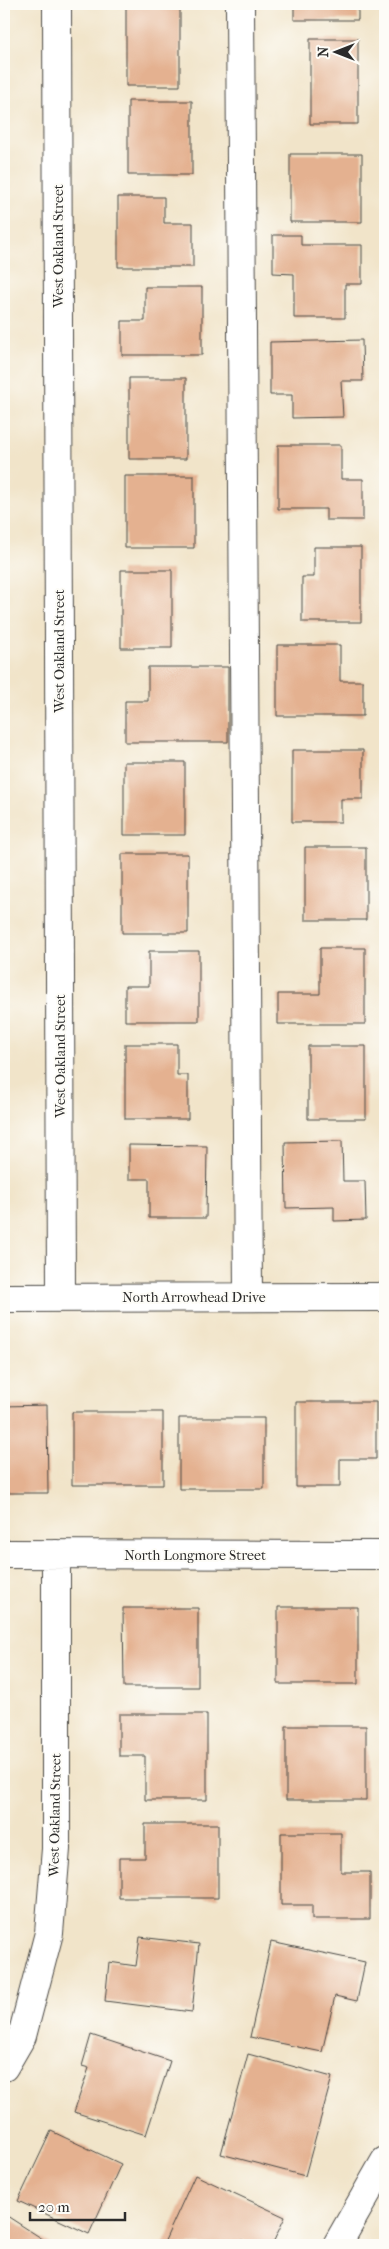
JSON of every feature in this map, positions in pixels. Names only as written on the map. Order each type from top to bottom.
[{"type":"street","name":"West Oakland Street","points":[[57,4],[61,1298]]},
{"type":"street","points":[[240,4],[248,1297]]},
{"type":"street","name":"North Arrowhead Drive","points":[[4,1298],[385,1297]]},
{"type":"street","name":"North Longmore Street","points":[[4,1554],[385,1555]]},
{"type":"street","name":"West Oakland Street","points":[[4,2067],[22,2036],[49,1933],[56,1848],[56,1554]]},
{"type":"street","points":[[337,2245],[385,2161]]},
{"type":"building","points":[[126,4],[180,4],[180,86],[126,86]]},
{"type":"building","points":[[294,4],[358,4],[358,20],[294,20]]},
{"type":"building","points":[[310,39],[358,39],[358,124],[310,124]]},
{"type":"building","points":[[128,101],[192,101],[192,175],[128,175]]},
{"type":"building","points":[[290,154],[362,154],[362,222],[290,222]]},
{"type":"building","points":[[118,197],[164,197],[164,223],[193,223],[193,267],[118,267]]},
{"type":"building","points":[[273,235],[301,235],[301,245],[362,245],[362,284],[345,284],[345,318],[294,318],[294,274],[273,273]]},
{"type":"building","points":[[145,287],[202,287],[202,355],[122,355],[122,321],[145,321]]},
{"type":"building","points":[[362,340],[363,381],[341,381],[343,417],[292,418],[292,395],[270,395],[270,342]]},
{"type":"building","points":[[129,378],[186,378],[186,459],[129,459]]},
{"type":"building","points":[[278,445],[341,445],[341,479],[363,479],[363,520],[326,520],[326,509],[278,509]]},
{"type":"building","points":[[125,476],[194,476],[194,548],[125,548]]},
{"type":"building","points":[[314,547],[361,547],[361,622],[302,622],[302,577],[314,577]]},
{"type":"building","points":[[121,570],[172,570],[172,648],[121,648]]},
{"type":"building","points":[[277,645],[340,645],[340,681],[363,681],[363,716],[277,716]]},
{"type":"building","points":[[148,667],[228,667],[228,742],[125,742],[125,701],[148,701]]},
{"type":"building","points":[[292,750],[363,750],[363,799],[341,799],[341,822],[292,822]]},
{"type":"building","points":[[124,762],[185,762],[185,835],[124,835]]},
{"type":"building","points":[[305,847],[366,847],[366,920],[305,920]]},
{"type":"building","points":[[122,854],[188,854],[188,933],[122,933]]},
{"type":"building","points":[[320,948],[365,948],[365,1024],[278,1024],[278,994],[320,994]]},
{"type":"building","points":[[149,951],[199,951],[199,1021],[125,1021],[125,986],[149,986]]},
{"type":"building","points":[[125,1044],[177,1044],[177,1075],[188,1075],[188,1119],[125,1119]]},
{"type":"building","points":[[308,1046],[366,1046],[366,1119],[308,1119]]},
{"type":"building","points":[[342,1141],[343,1181],[365,1181],[366,1220],[334,1221],[334,1207],[286,1208],[285,1142]]},
{"type":"building","points":[[129,1145],[207,1146],[206,1218],[149,1218],[149,1179],[129,1179]]},
{"type":"building","points":[[296,1402],[376,1402],[376,1459],[340,1459],[340,1487],[296,1487]]},
{"type":"building","points":[[47,1405],[48,1493],[6,1493],[4,1406]]},
{"type":"building","points":[[72,1412],[163,1412],[163,1485],[72,1485]]},
{"type":"building","points":[[179,1418],[264,1418],[264,1489],[179,1489]]},
{"type":"building","points":[[278,1607],[358,1607],[358,1684],[278,1684]]},
{"type":"building","points":[[123,1608],[198,1608],[198,1687],[124,1687]]},
{"type":"building","points":[[119,1714],[207,1714],[207,1800],[145,1800],[145,1756],[119,1756]]},
{"type":"building","points":[[4,1718],[6,1718],[6,1778],[4,1778]]},
{"type":"building","points":[[286,1726],[366,1726],[366,1800],[286,1800]]},
{"type":"building","points":[[145,1824],[218,1824],[218,1898],[119,1898],[119,1858],[145,1858]]},
{"type":"building","points":[[281,1833],[341,1833],[341,1872],[370,1872],[370,1919],[312,1919],[312,1905],[281,1905]]},
{"type":"building","points":[[140,1937],[199,1944],[192,2012],[105,2001],[109,1962],[136,1966]]},
{"type":"building","points":[[271,1942],[365,1962],[357,2001],[335,1996],[322,2052],[250,2037]]},
{"type":"building","points":[[91,2035],[170,2061],[146,2135],[74,2112],[89,2068],[82,2066]]},
{"type":"building","points":[[248,2054],[332,2077],[305,2176],[221,2154]]},
{"type":"building","points":[[51,2131],[121,2164],[89,2234],[18,2201]]},
{"type":"building","points":[[195,2175],[285,2217],[272,2245],[254,2245],[242,2240],[240,2245],[163,2245]]},
{"type":"building","points":[[4,2214],[52,2245],[4,2245]]}]
